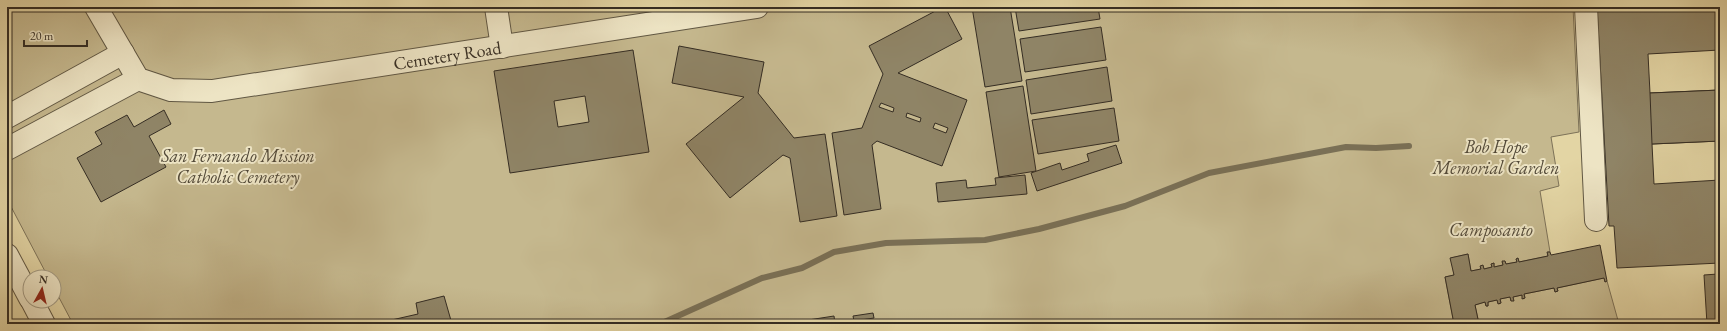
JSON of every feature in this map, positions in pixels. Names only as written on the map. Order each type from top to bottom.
[{"type":"street","points":[[7,149],[138,79],[96,7]]},
{"type":"street","points":[[496,7],[502,46]]},
{"type":"street","name":"Cemetery Road","points":[[138,79],[171,90],[212,91],[757,7]]},
{"type":"street","points":[[1586,7],[1596,220]]},
{"type":"street","points":[[7,117],[123,53]]},
{"type":"street","points":[[7,255],[22,283]]},
{"type":"street","points":[[36,309],[44,324]]},
{"type":"green space","name":"San Fernando Mission Catholic Cemetery","points":[[7,7],[1573,7],[1579,132],[1551,137],[1559,186],[1540,191],[1550,252],[1548,252],[1548,256],[1519,262],[1518,258],[1516,259],[1517,262],[1506,264],[1505,261],[1502,262],[1503,265],[1494,267],[1494,263],[1491,264],[1492,267],[1484,269],[1483,266],[1481,266],[1481,269],[1471,271],[1468,254],[1451,258],[1454,275],[1445,277],[1454,324],[73,324],[62,303],[62,269],[44,269],[7,199]]},
{"type":"green space","points":[[1604,278],[1605,282],[1607,281],[1619,324],[1479,324],[1475,305],[1485,302],[1486,306],[1488,306],[1488,302],[1497,300],[1499,304],[1501,303],[1500,299],[1510,297],[1511,301],[1513,297],[1522,295],[1523,299],[1525,298],[1524,294],[1554,288],[1555,292],[1558,291],[1557,288]]},
{"type":"building","points":[[945,7],[962,39],[898,73],[967,100],[942,166],[877,141],[872,145],[881,209],[844,215],[832,133],[862,128],[883,74],[869,46]],"holes":[[[881,103],[894,108],[893,112],[879,107]],[[907,113],[921,118],[920,122],[906,117]],[[935,123],[948,128],[946,133],[933,128]]]},
{"type":"building","points":[[972,7],[1010,7],[1022,81],[985,87]]},
{"type":"building","points":[[1015,7],[1098,7],[1100,19],[1019,31]]},
{"type":"building","points":[[1597,7],[1689,7],[1689,10],[1720,7],[1720,50],[1648,54],[1650,93],[1720,90],[1720,141],[1652,144],[1654,184],[1720,180],[1720,263],[1617,268],[1614,226],[1609,226]]},
{"type":"building","points":[[1101,27],[1106,60],[1025,72],[1020,39]]},
{"type":"building","points":[[679,46],[764,62],[758,93],[794,138],[825,134],[837,216],[800,222],[790,158],[783,155],[730,198],[686,144],[744,97],[672,83]]},
{"type":"building","points":[[633,50],[649,152],[510,173],[494,71]],"holes":[[[585,96],[589,122],[558,127],[554,101]]]},
{"type":"building","points":[[1107,67],[1112,101],[1031,114],[1026,80]]},
{"type":"building","points":[[1023,86],[1036,171],[999,177],[986,92]]},
{"type":"building","points":[[1720,90],[1720,141],[1652,144],[1650,93]]},
{"type":"building","points":[[1114,108],[1119,141],[1038,154],[1032,120]]},
{"type":"building","points":[[164,110],[171,124],[149,136],[166,167],[101,202],[77,158],[102,144],[95,132],[127,115],[134,127]]},
{"type":"building","points":[[1116,145],[1122,163],[1037,191],[1031,173],[1060,163],[1062,170],[1089,161],[1087,154]]},
{"type":"building","points":[[1025,175],[1027,194],[938,202],[936,183],[966,180],[967,188],[996,185],[995,178]]},
{"type":"building","points":[[1600,245],[1607,281],[1605,282],[1604,278],[1557,288],[1558,291],[1555,292],[1554,288],[1524,294],[1525,298],[1522,299],[1522,295],[1513,297],[1514,301],[1511,301],[1510,297],[1500,299],[1501,303],[1498,304],[1497,300],[1488,302],[1488,306],[1486,306],[1485,302],[1475,305],[1479,324],[1454,324],[1445,277],[1454,275],[1450,258],[1468,254],[1471,271],[1481,269],[1480,266],[1483,265],[1484,269],[1492,267],[1491,264],[1494,263],[1494,267],[1503,265],[1502,261],[1505,261],[1506,264],[1517,262],[1516,259],[1518,258],[1519,262],[1548,256],[1547,252],[1550,252],[1551,255]]},
{"type":"building","points":[[1718,274],[1718,282],[1720,281],[1720,324],[1707,324],[1704,275]]},
{"type":"building","points":[[444,296],[452,324],[374,324],[418,314],[416,303]]},
{"type":"building","points":[[873,313],[874,318],[854,321],[853,316]]},
{"type":"building","points":[[834,316],[835,324],[789,324],[789,323]]},
{"type":"waterway","points":[[660,324],[762,278],[802,268],[834,252],[886,243],[985,240],[1039,229],[1125,206],[1209,173],[1346,147],[1376,148],[1409,146]]},
{"type":"park label","name":"Bob Hope Memorial Garden","points":[[1496,156]]},
{"type":"park label","name":"Camposanto","points":[[1491,229]]}]
